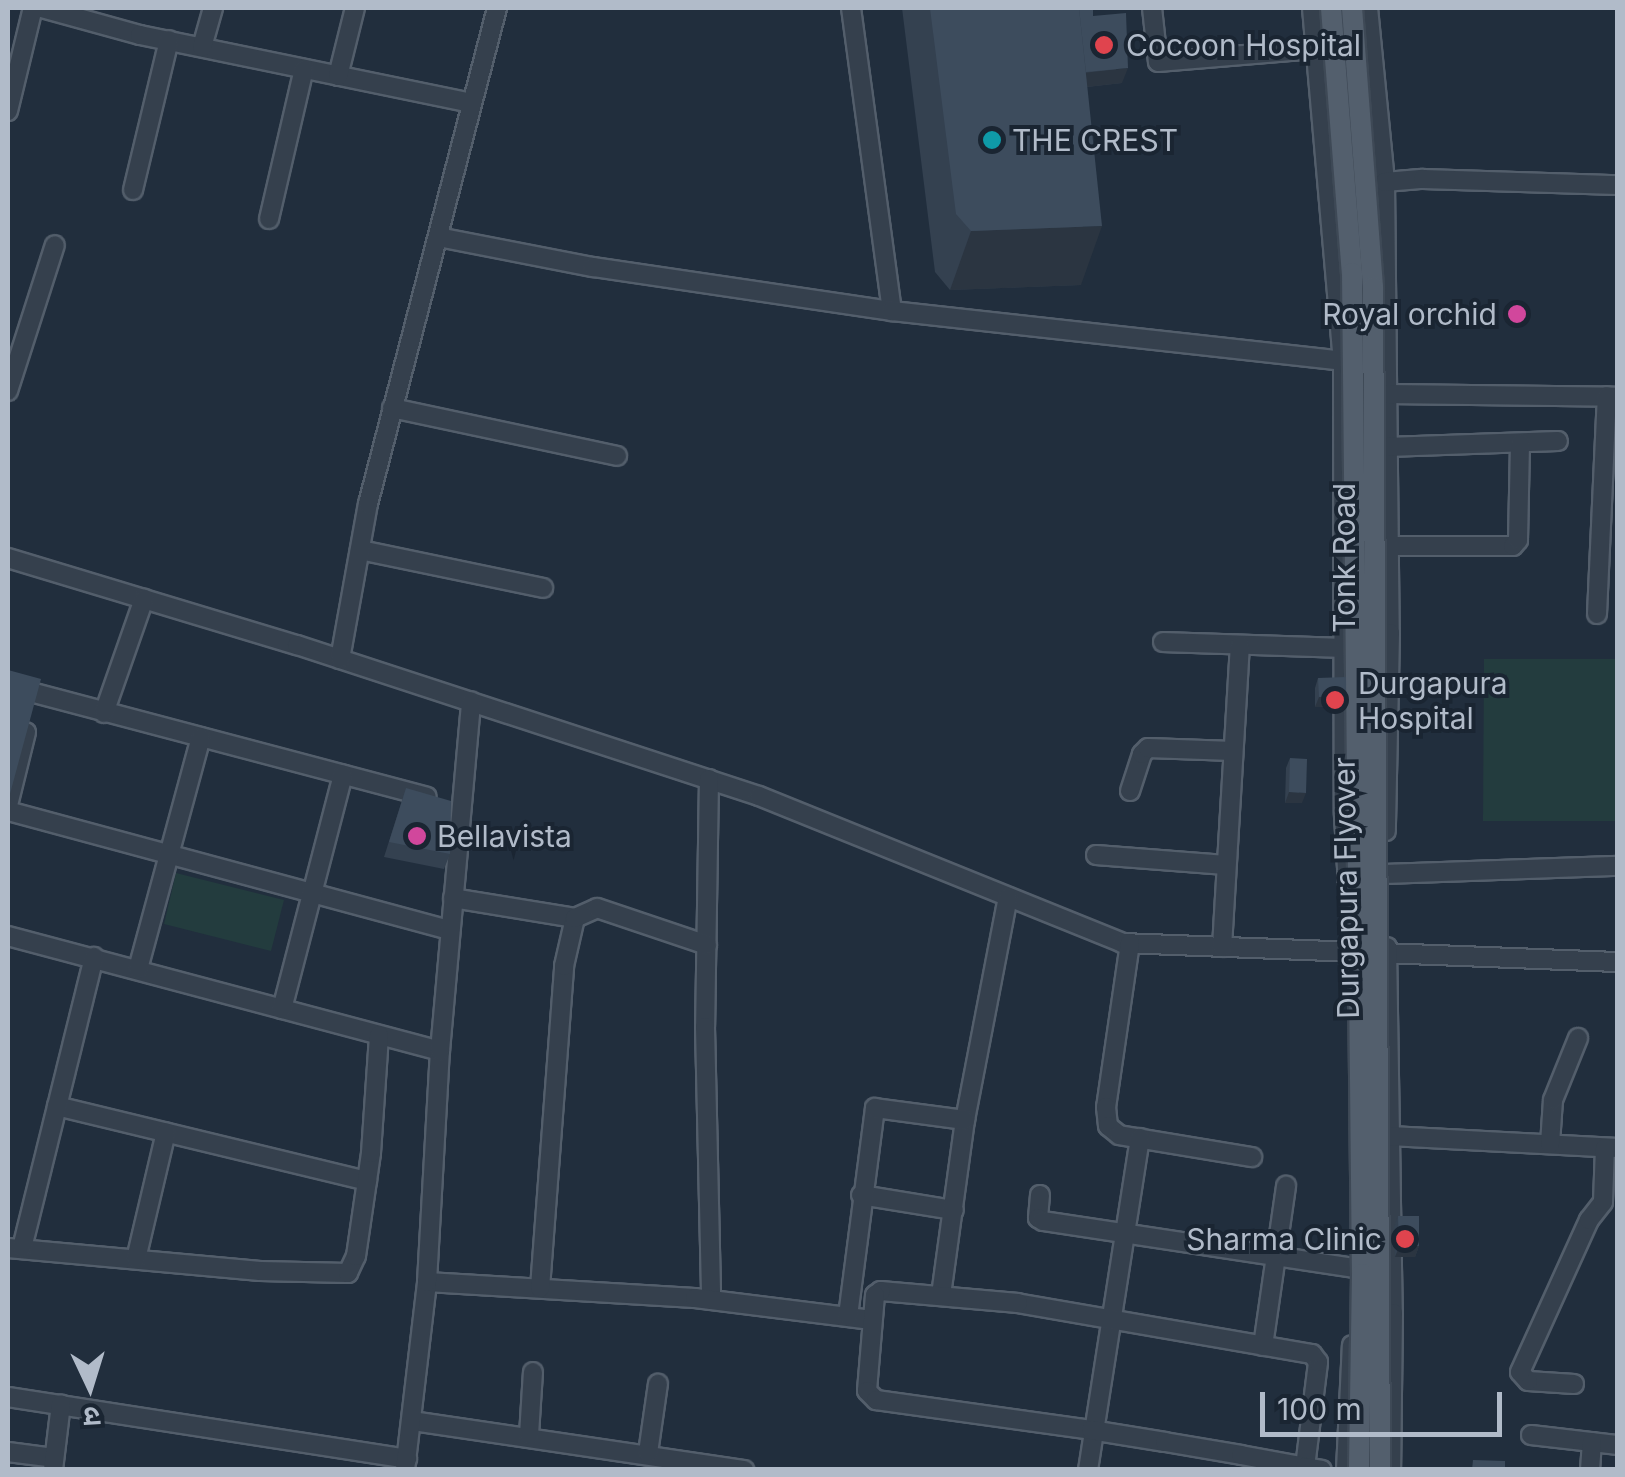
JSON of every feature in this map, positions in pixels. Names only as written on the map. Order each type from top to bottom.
[{"type":"main road","name":"Durgapura Flyover","points":[[1331,8],[1352,273],[1362,1274],[1360,1470]]},
{"type":"main road","name":"Durgapura Flyover","points":[[1352,8],[1369,193],[1375,384],[1380,1470]]},
{"type":"street","points":[[8,111],[33,8]]},
{"type":"street","points":[[42,8],[90,14],[169,40],[472,103]]},
{"type":"street","points":[[202,47],[213,8]]},
{"type":"street","points":[[338,76],[355,8]]},
{"type":"street","points":[[340,659],[392,408],[496,8]]},
{"type":"street","points":[[852,8],[892,311]]},
{"type":"street","points":[[1152,8],[1158,62],[1317,48]]},
{"type":"street","name":"Tonk Road","points":[[1312,8],[1343,362],[1354,1268],[1346,1470]]},
{"type":"street","name":"Tonk Road","points":[[1368,8],[1385,182],[1391,1470]]},
{"type":"street","points":[[133,190],[169,40]]},
{"type":"street","points":[[269,219],[304,69]]},
{"type":"street","points":[[1385,182],[1422,179],[1618,185]]},
{"type":"street","points":[[438,237],[593,268],[892,311],[1343,362],[1386,363]]},
{"type":"street","points":[[8,390],[56,245]]},
{"type":"street","points":[[1387,394],[1612,397],[1597,614]]},
{"type":"street","points":[[392,408],[617,456]]},
{"type":"street","points":[[1387,447],[1558,441]]},
{"type":"street","points":[[1387,546],[1514,546],[1518,540],[1520,443]]},
{"type":"street","points":[[360,550],[544,588]]},
{"type":"street","points":[[8,558],[340,659],[709,779],[1130,943],[1618,962]]},
{"type":"street","points":[[104,713],[144,599]]},
{"type":"street","points":[[1163,642],[1344,648]]},
{"type":"street","points":[[1222,948],[1240,646]]},
{"type":"street","points":[[8,686],[462,805]]},
{"type":"street","points":[[35,694],[8,808],[166,856],[450,930]]},
{"type":"street","points":[[8,1397],[406,1464],[427,1282],[440,1052],[471,701]]},
{"type":"street","points":[[138,969],[201,737]]},
{"type":"street","points":[[1130,791],[1148,748],[1233,751]]},
{"type":"street","points":[[282,1009],[343,775]]},
{"type":"street","points":[[709,779],[704,1027],[711,1300]]},
{"type":"street","points":[[1096,855],[1226,865]]},
{"type":"street","points":[[1386,874],[1618,866]]},
{"type":"street","points":[[941,1295],[966,1120],[1008,897]]},
{"type":"street","points":[[453,898],[575,918],[597,908],[707,946]]},
{"type":"street","points":[[540,1288],[564,966],[575,918]]},
{"type":"street","points":[[8,936],[440,1052]]},
{"type":"street","points":[[1130,943],[1106,1106],[1108,1126],[1119,1135],[1252,1157]]},
{"type":"street","points":[[94,957],[14,1248],[260,1272],[348,1273],[356,1256],[367,1181],[379,1035]]},
{"type":"street","points":[[1550,1144],[1552,1100],[1578,1038]]},
{"type":"street","points":[[56,1106],[367,1181]]},
{"type":"street","points":[[848,1316],[861,1196],[876,1108],[966,1120]]},
{"type":"street","points":[[136,1259],[166,1132]]},
{"type":"street","points":[[1390,1136],[1611,1148],[1603,1202],[1589,1220],[1520,1372],[1528,1381],[1574,1384]]},
{"type":"street","points":[[1088,1470],[1140,1138]]},
{"type":"street","points":[[1263,1346],[1286,1186]]},
{"type":"street","points":[[1040,1195],[1040,1220],[1354,1268]]},
{"type":"street","points":[[861,1196],[954,1210]]},
{"type":"street","points":[[427,1282],[711,1300],[872,1320]]},
{"type":"street","points":[[882,1291],[1110,1318],[1312,1354],[1318,1362],[1310,1468],[1095,1430],[876,1400],[867,1391],[872,1320],[876,1294],[882,1291]]},
{"type":"street","points":[[529,1435],[534,1372]]},
{"type":"street","points":[[648,1454],[658,1384]]},
{"type":"street","points":[[8,1452],[54,1464],[61,1404]]},
{"type":"street","points":[[412,1420],[744,1470]]},
{"type":"street","points":[[1531,1435],[1618,1445]]},
{"type":"street","points":[[1590,1470],[1592,1442]]},
{"type":"green space","points":[[1484,659],[1617,659],[1617,821],[1483,821]]},
{"type":"green space","points":[[176,873],[284,900],[271,951],[164,924]]},
{"type":"building","name":"THE CREST","points":[[930,8],[1079,8],[1102,226],[971,231],[956,214]]},
{"type":"building","points":[[1079,8],[1093,8],[1093,16],[1126,13],[1128,68],[1086,72]]},
{"type":"building","points":[[8,670],[41,679],[8,801]]},
{"type":"building","points":[[1346,677],[1346,695],[1319,697],[1318,678]]},
{"type":"building","points":[[1290,758],[1307,759],[1306,793],[1289,792]]},
{"type":"building","name":"Bellavista","points":[[406,788],[451,801],[450,854],[389,842]]},
{"type":"building","points":[[1398,1216],[1419,1216],[1419,1246],[1399,1247]]},
{"type":"building","points":[[1473,1460],[1505,1461],[1505,1470],[1472,1470]]},
{"type":"place","name":"Cocoon Hospital","points":[[1104,45]]},
{"type":"place","name":"THE CREST","points":[[992,140]]},
{"type":"place","name":"Royal orchid","points":[[1517,314]]},
{"type":"place","name":"Durgapura Hospital","points":[[1335,700]]},
{"type":"place","name":"Bellavista","points":[[417,836]]},
{"type":"place","name":"Sharma Clinic","points":[[1405,1239]]}]
